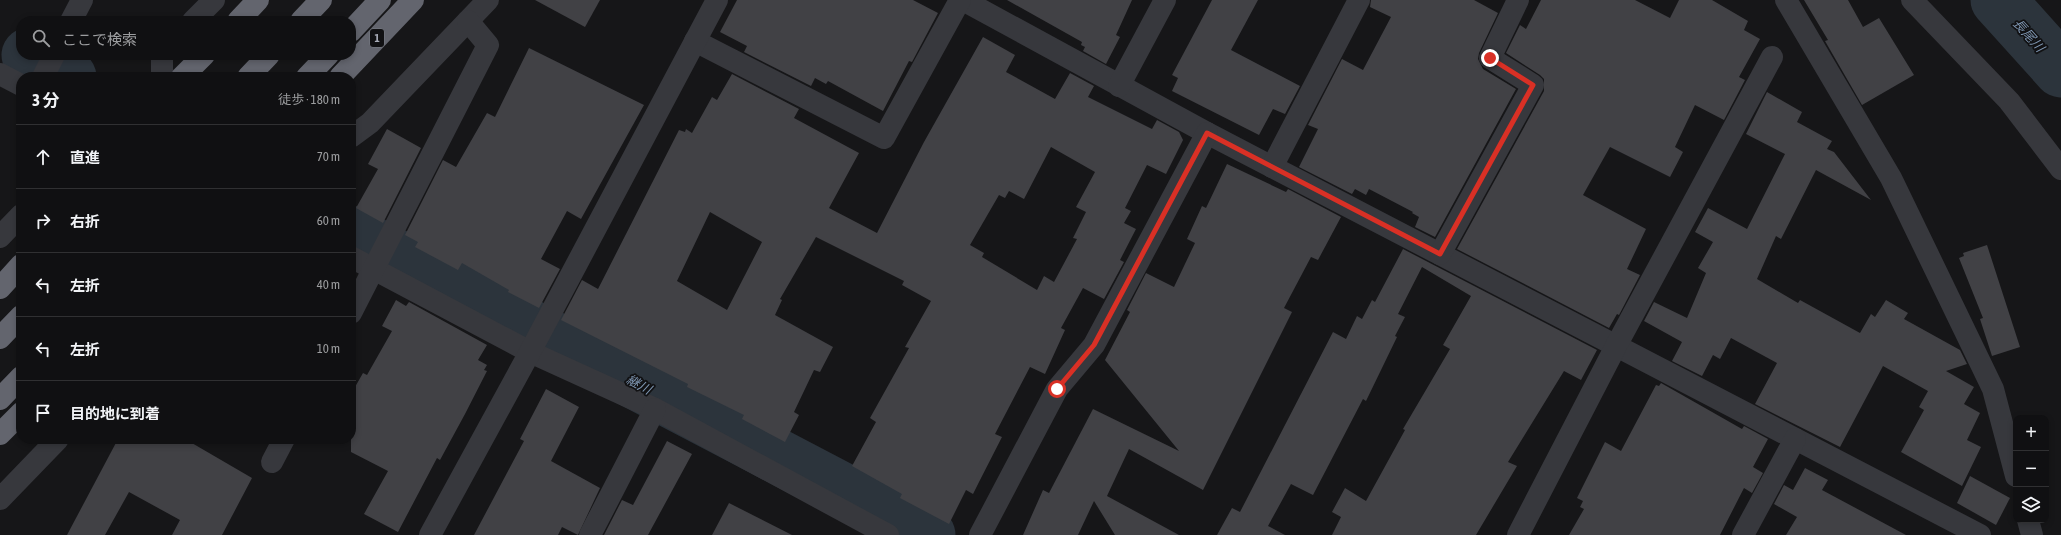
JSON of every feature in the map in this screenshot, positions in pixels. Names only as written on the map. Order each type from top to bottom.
[{"type":"highway","points":[[243,16],[258,0]]},
{"type":"highway","points":[[306,16],[321,0]]},
{"type":"highway","name":"1","points":[[356,26],[380,0]]},
{"type":"highway","name":"1","points":[[345,72],[414,0]]},
{"type":"highway","points":[[187,72],[199,60]]},
{"type":"highway","points":[[253,72],[264,60]]},
{"type":"highway","points":[[312,72],[323,60]]},
{"type":"highway","points":[[0,288],[16,270]]},
{"type":"highway","points":[[0,338],[16,321]]},
{"type":"highway","points":[[0,399],[16,382]]},
{"type":"highway","points":[[0,434],[16,418]]},
{"type":"street","points":[[74,16],[82,0]]},
{"type":"street","points":[[198,16],[214,0]]},
{"type":"street","points":[[356,133],[370,123],[488,0]]},
{"type":"street","points":[[430,535],[530,352],[717,0]]},
{"type":"street","points":[[695,41],[884,138],[961,0],[1207,133],[1795,439],[1967,532]]},
{"type":"street","points":[[1119,86],[1165,0]]},
{"type":"street","points":[[1272,167],[1359,0]]},
{"type":"street","points":[[1440,254],[1533,85],[1490,58],[1518,0]]},
{"type":"street","points":[[1786,0],[1890,178],[1925,249],[1993,389],[2013,465]]},
{"type":"street","points":[[1920,3],[2009,101],[2061,169]]},
{"type":"street","points":[[356,304],[488,45],[468,21]]},
{"type":"street","points":[[1518,535],[1616,346],[1772,56]]},
{"type":"street","points":[[46,72],[52,60]]},
{"type":"street","points":[[162,60],[162,72]]},
{"type":"street","points":[[0,74],[16,82]]},
{"type":"street","points":[[980,535],[1057,389],[1094,345],[1207,133]]},
{"type":"street","points":[[0,237],[16,220]]},
{"type":"street","points":[[356,260],[530,352],[655,409],[888,535]]},
{"type":"street","points":[[590,535],[655,409]]},
{"type":"street","points":[[1743,535],[1795,439]]},
{"type":"street","points":[[0,498],[53,444]]},
{"type":"street","points":[[272,462],[281,444]]},
{"type":"street","points":[[2029,523],[2032,535]]},
{"type":"building","points":[[535,0],[600,0],[585,27]]},
{"type":"building","points":[[737,0],[913,0],[938,13],[912,62],[909,61],[883,111],[828,81],[826,84],[815,78],[811,86],[744,52],[747,46],[720,32]]},
{"type":"building","points":[[1007,0],[1132,0],[1116,35],[1120,37],[1106,64],[1083,51],[1085,47],[1081,45],[1082,42]]},
{"type":"building","points":[[1212,0],[1258,0],[1231,50],[1300,86],[1285,114],[1273,109],[1259,135],[1172,91],[1178,78],[1172,75]]},
{"type":"building","points":[[1371,0],[1474,0],[1498,13],[1479,53],[1478,59],[1483,69],[1516,89],[1435,237],[1415,227],[1419,217],[1412,213],[1413,212],[1369,189],[1366,195],[1355,189],[1352,194],[1299,167],[1318,129],[1308,125],[1342,59],[1363,70],[1391,17],[1370,7]]},
{"type":"building","points":[[1541,0],[1635,0],[1670,18],[1679,0],[1712,0],[1748,21],[1744,30],[1760,39],[1739,77],[1745,80],[1724,120],[1695,105],[1675,147],[1683,152],[1670,177],[1610,147],[1583,195],[1646,229],[1627,269],[1640,275],[1619,315],[1617,314],[1609,328],[1457,249],[1544,91],[1544,79],[1540,75],[1506,53],[1520,25],[1526,29]]},
{"type":"building","points":[[1804,0],[1848,0],[1863,27],[1879,18],[1914,75],[1862,105],[1825,41],[1828,40]]},
{"type":"building","points":[[983,37],[1015,55],[1006,72],[1055,99],[1070,73],[1094,86],[1088,97],[1152,129],[1157,120],[1179,132],[1183,140],[1166,174],[1147,165],[1125,208],[1131,211],[1124,223],[1136,229],[1120,260],[1124,262],[1104,299],[1083,288],[1061,328],[1065,330],[1045,374],[1030,367],[995,434],[1002,437],[973,494],[966,490],[949,524],[900,498],[902,494],[852,466],[876,422],[870,418],[909,348],[905,347],[931,301],[902,285],[904,281],[816,237],[780,299],[782,300],[775,315],[833,347],[820,372],[814,370],[794,412],[799,415],[785,442],[742,419],[744,415],[687,387],[688,384],[561,320],[582,280],[598,289],[679,130],[685,132],[686,129],[692,133],[712,97],[717,100],[732,74],[799,109],[794,118],[859,153],[829,208],[877,233],[924,142]],"holes":[[[1051,147],[1095,172],[1076,207],[1086,212],[1073,238],[1077,239],[1054,282],[1044,276],[1037,290],[982,257],[984,253],[970,245],[999,195],[1005,198],[1009,191],[1024,199]],[[710,212],[762,242],[727,310],[677,281]]]},
{"type":"building","points":[[529,48],[644,105],[581,219],[567,211],[541,259],[560,269],[539,308],[508,292],[509,290],[462,263],[458,270],[415,247],[418,242],[405,235],[443,160],[456,167],[487,113],[495,117]]},
{"type":"building","points":[[1767,92],[1802,112],[1797,122],[1832,141],[1827,149],[1834,152],[1871,200],[1816,170],[1781,239],[1776,236],[1757,279],[1798,303],[1800,300],[1860,333],[1871,314],[1875,317],[1886,300],[1908,313],[1904,319],[1960,350],[1967,364],[1946,371],[1974,387],[1964,404],[1980,413],[1967,440],[1981,447],[1962,486],[1901,452],[1924,410],[1919,407],[1928,391],[1883,366],[1840,447],[1755,404],[1777,363],[1731,338],[1720,359],[1713,355],[1702,376],[1672,361],[1682,342],[1644,321],[1654,302],[1687,318],[1706,273],[1698,268],[1713,242],[1695,232],[1708,208],[1747,229],[1785,154],[1746,134]]},
{"type":"building","points":[[387,129],[421,148],[383,223],[356,208],[378,169],[368,164]]},
{"type":"building","points":[[1227,164],[1286,192],[1288,189],[1341,217],[1318,260],[1311,257],[1284,308],[1292,312],[1203,490],[1129,449],[1107,496],[1179,535],[1115,535],[1094,501],[1078,535],[1023,535],[1043,490],[1049,493],[1093,409],[1179,451],[1105,360],[1130,312],[1127,310],[1146,273],[1174,287],[1195,243],[1187,239],[1202,206],[1206,208]]},
{"type":"building","points":[[1987,245],[2020,347],[1992,356],[1980,319],[1983,318],[1959,258],[1964,256],[1963,253]]},
{"type":"building","points":[[1403,249],[1597,350],[1581,380],[1564,371],[1508,462],[1517,466],[1476,535],[1332,535],[1341,517],[1332,512],[1345,488],[1366,501],[1405,430],[1403,429],[1450,349],[1443,345],[1471,296],[1422,267],[1398,314],[1405,317],[1395,336],[1397,337],[1366,401],[1363,399],[1313,495],[1291,484],[1268,526],[1285,535],[1217,535],[1232,508],[1240,512],[1333,332],[1346,339],[1357,316],[1362,319],[1372,300],[1375,302]]},
{"type":"building","points":[[396,300],[406,306],[409,302],[487,345],[478,360],[487,365],[484,370],[487,371],[440,460],[437,458],[398,532],[364,514],[388,471],[351,452],[351,444],[356,444],[356,385],[363,373],[367,375],[392,331],[382,326]]},
{"type":"building","points":[[1661,383],[1742,429],[1744,426],[1768,439],[1753,467],[1763,473],[1752,493],[1744,488],[1720,535],[1569,535],[1584,509],[1580,507],[1583,501],[1577,498],[1605,442],[1621,451],[1656,385],[1659,386]]},
{"type":"building","points":[[546,389],[579,407],[551,461],[600,488],[578,535],[562,527],[558,535],[474,535],[524,441],[520,439]]},
{"type":"building","points":[[667,441],[692,454],[648,535],[604,535],[622,500],[633,505]]},
{"type":"building","points":[[115,444],[194,444],[252,478],[222,535],[172,535],[180,520],[129,492],[105,535],[67,535]]},
{"type":"building","points":[[1805,468],[1828,480],[1822,490],[1906,535],[1786,535],[1797,517],[1774,504],[1784,485],[1793,490]]},
{"type":"building","points":[[1970,476],[2010,498],[1996,525],[1957,503]]},
{"type":"building","points":[[729,503],[792,535],[712,535]]},
{"type":"waterway","name":"長尾川","points":[[1998,0],[2061,70]]},
{"type":"waterway","name":"継川","points":[[38,60],[60,72]]},
{"type":"waterway","name":"継川","points":[[356,236],[928,535]]},
{"type":"route","points":[[1057,389],[1094,345],[1207,133],[1440,254],[1533,85],[1490,58]]}]
